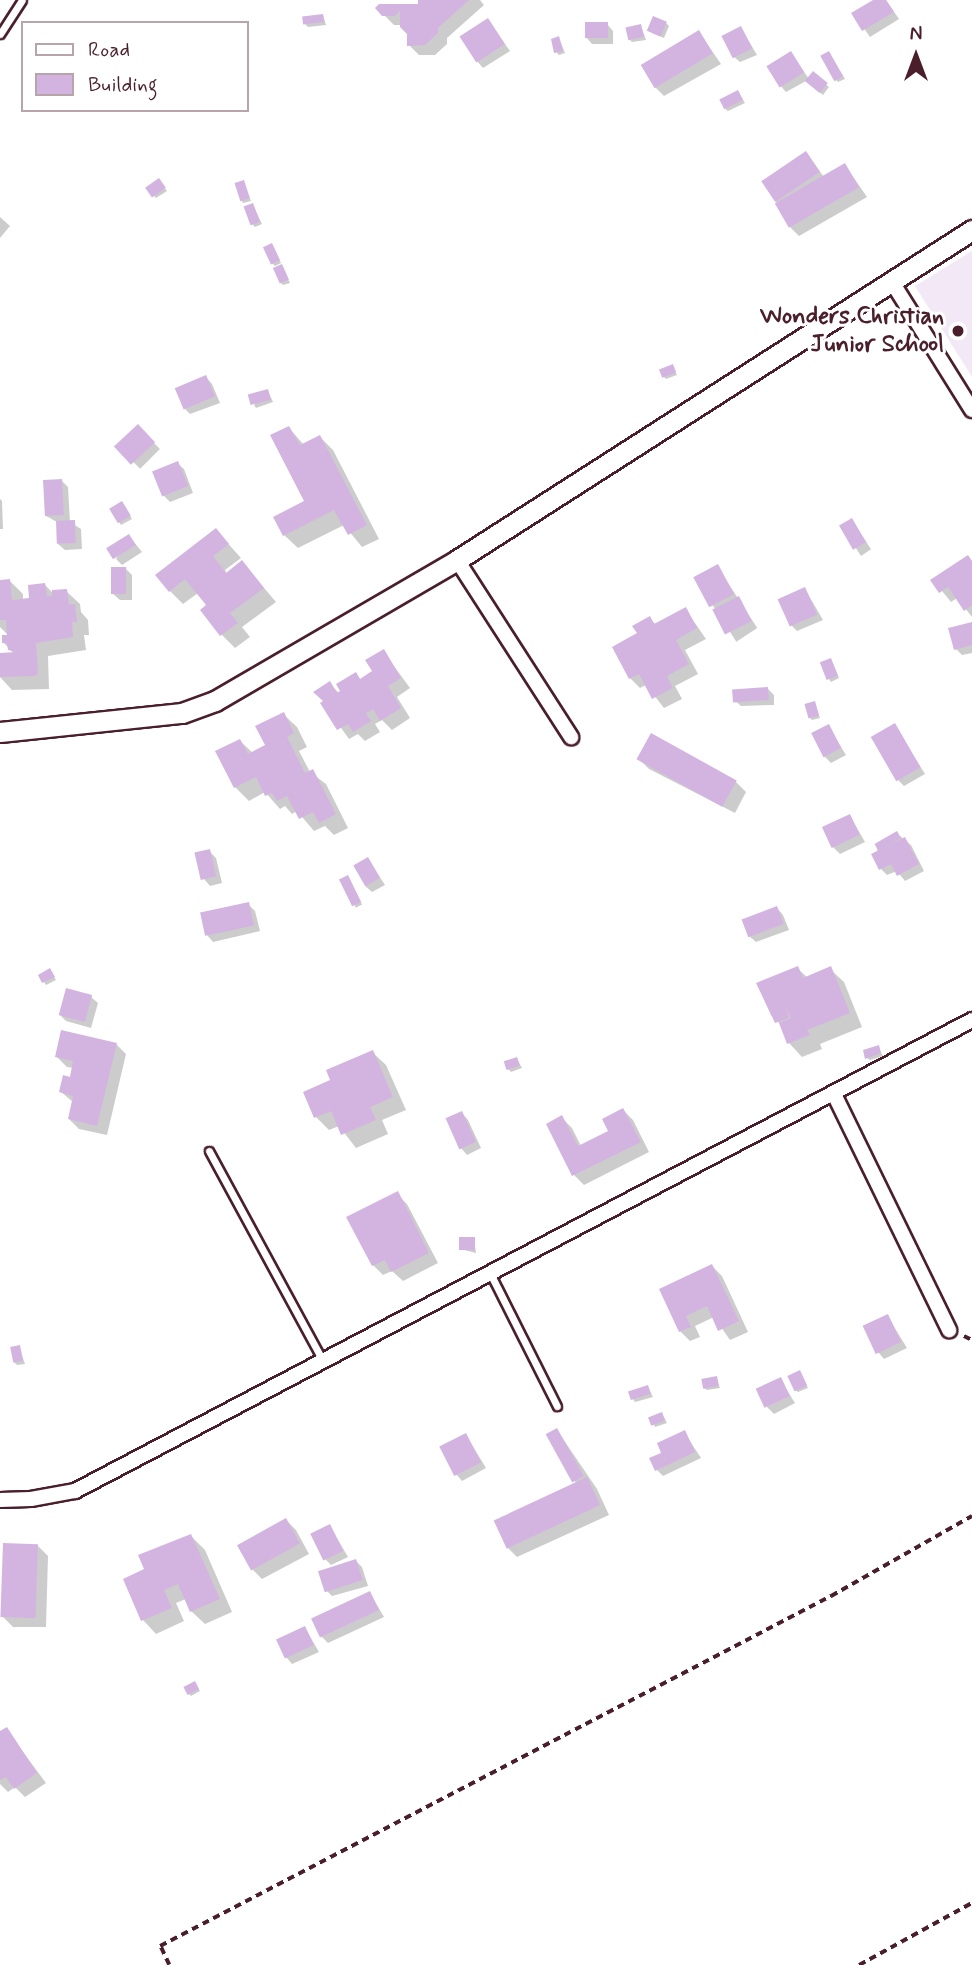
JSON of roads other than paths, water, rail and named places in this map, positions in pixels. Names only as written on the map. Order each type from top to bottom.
[{"type":"street","points":[[0,732],[73,726],[200,708],[457,560],[972,230]]},
{"type":"street","points":[[892,282],[972,410]]},
{"type":"street","points":[[457,560],[571,737]]},
{"type":"street","points":[[0,1500],[31,1499],[75,1491],[972,1020]]},
{"type":"street","points":[[834,1094],[949,1330]]},
{"type":"lane","points":[[0,34],[22,0]]},
{"type":"lane","points":[[209,1151],[323,1361]]},
{"type":"lane","points":[[490,1272],[558,1406]]},
{"type":"place","name":"Wonders Christian Junior School","points":[[958,331]]}]
